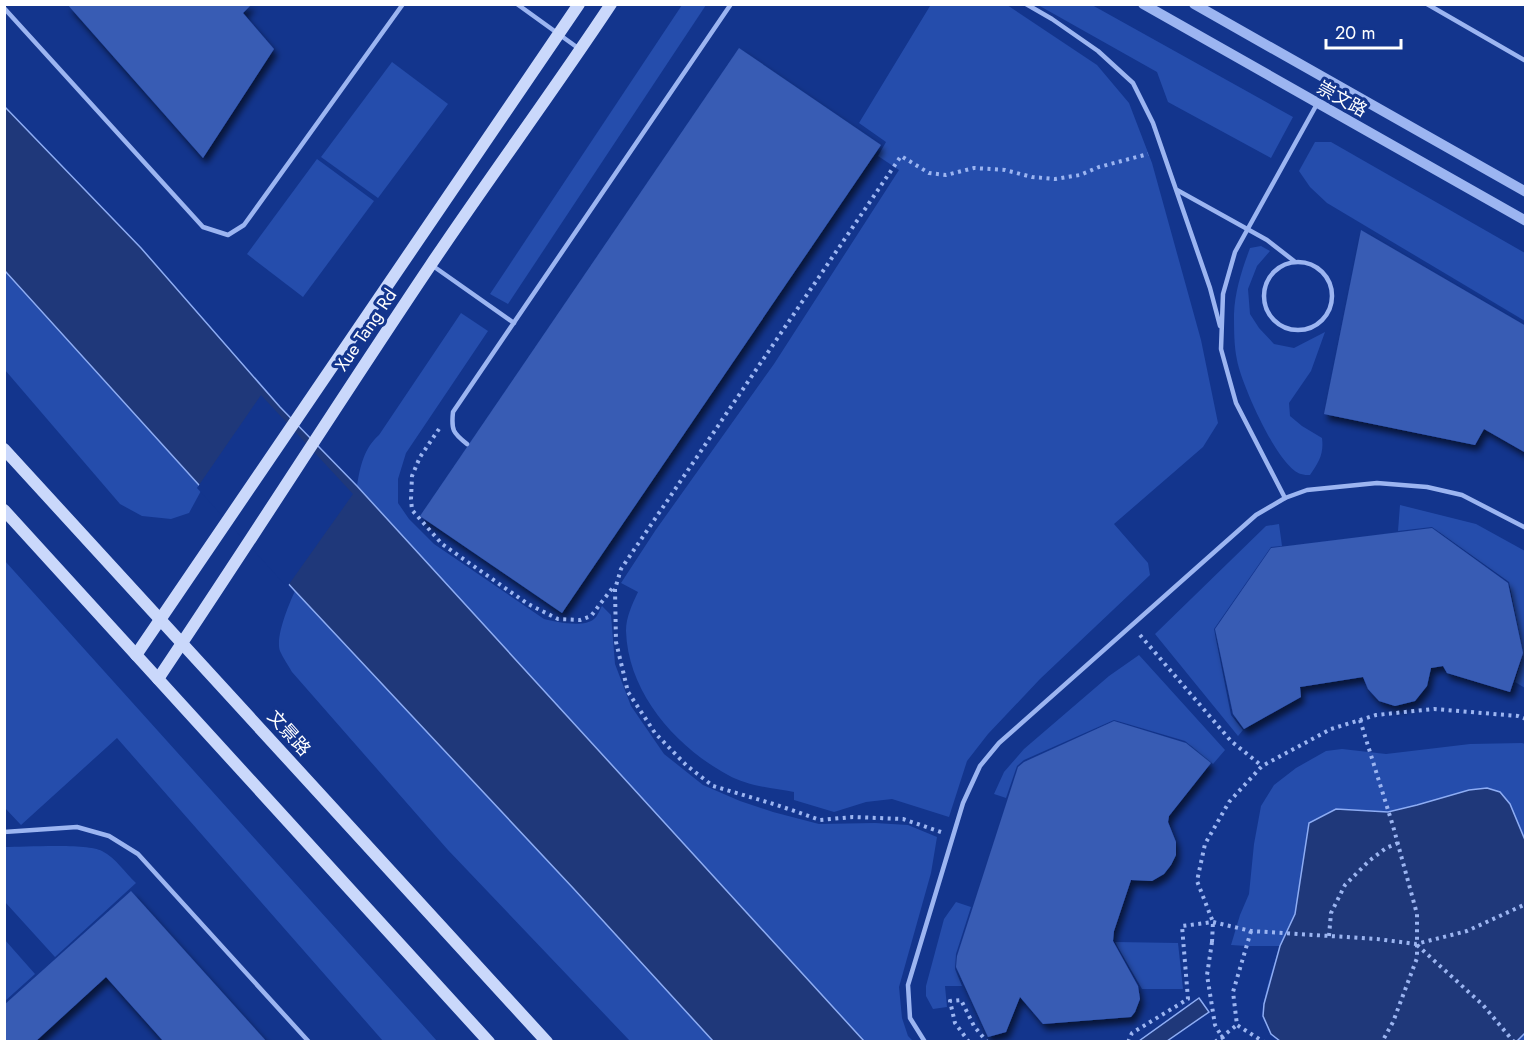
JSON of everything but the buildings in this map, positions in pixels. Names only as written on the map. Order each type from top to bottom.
[{"type":"main road","name":"Xue Tang Rd","points":[[136,655],[579,4]]},
{"type":"main road","name":"Xue Tang Rd","points":[[158,679],[431,265],[611,4]]},
{"type":"main road","name":"文景路","points":[[4,449],[547,1041]]},
{"type":"main road","points":[[4,510],[489,1041]]},
{"type":"street","name":"崇文路","points":[[1143,4],[1526,221]]},
{"type":"street","name":"崇文路","points":[[1194,4],[1526,192]]},
{"type":"lane","points":[[4,8],[202,227],[228,235],[244,225],[403,4]]},
{"type":"lane","points":[[517,4],[580,50]]},
{"type":"lane","points":[[467,444],[457,436],[451,426],[453,412],[731,4]]},
{"type":"lane","points":[[1026,4],[1098,51],[1132,83],[1153,123],[1163,150],[1210,288],[1221,332]]},
{"type":"lane","points":[[1427,4],[1526,61]]},
{"type":"lane","points":[[1286,498],[1236,403],[1221,350],[1223,294],[1235,252],[1317,104]]},
{"type":"lane","points":[[1176,190],[1267,240],[1294,261],[1316,266],[1325,274],[1331,284],[1333,296],[1331,307],[1325,318],[1316,325],[1294,330],[1274,320],[1264,300],[1264,290],[1268,279],[1284,264],[1294,261]]},
{"type":"lane","points":[[431,265],[514,323]]},
{"type":"lane","points":[[924,1041],[910,1018],[908,985],[963,803],[980,766],[999,743],[1256,515],[1286,498],[1307,490],[1377,483],[1426,487],[1462,495],[1526,528]]},
{"type":"lane","points":[[4,832],[76,827],[109,836],[138,854],[309,1041]]},
{"type":"path","points":[[953,836],[903,819],[853,817],[820,820],[713,786],[686,765],[655,733],[628,692],[616,642],[616,583],[621,569],[901,156],[929,172],[946,176],[974,168],[1005,170],[1032,177],[1055,179],[1080,175],[1099,167],[1163,150]]},
{"type":"path","points":[[453,412],[429,443],[412,476],[412,510],[442,544],[528,604],[558,619],[580,620],[591,616],[616,583]]},
{"type":"path","points":[[1131,626],[1231,741],[1262,766]]},
{"type":"path","points":[[1225,1041],[1215,1025],[1207,975],[1213,922],[1197,881],[1205,844],[1228,802],[1262,766],[1331,729],[1376,715],[1434,709],[1518,716],[1526,719]]},
{"type":"path","points":[[1360,720],[1417,914],[1417,958],[1393,1022],[1382,1041]]},
{"type":"path","points":[[1329,936],[1330,913],[1345,885],[1369,861],[1386,848],[1398,843]]},
{"type":"path","points":[[1128,1041],[1132,1033],[1188,999],[1182,926],[1213,922],[1251,931],[1377,939],[1416,945],[1467,931],[1526,904]]},
{"type":"path","points":[[1237,1025],[1233,992],[1251,931]]},
{"type":"path","points":[[1416,945],[1483,1005],[1514,1041]]},
{"type":"path","points":[[969,1041],[955,1023],[950,1001],[961,1000],[974,1026],[987,1041]]},
{"type":"path","points":[[1215,1041],[1237,1025]]},
{"type":"path","points":[[1237,1025],[1264,1041]]},
{"type":"shaded area","points":[[933,4],[1007,5],[1097,65],[1129,103],[1152,163],[1201,340],[1218,423],[1203,447],[1114,524],[1148,563],[1150,575],[1040,679],[988,734],[967,761],[949,817],[892,799],[866,802],[834,812],[794,800],[794,792],[735,779],[690,749],[673,733],[658,716],[635,676],[629,654],[626,626],[638,592],[621,583],[655,531],[774,364],[899,170],[878,156],[886,142],[859,123]]},
{"type":"shaded area","points":[[682,5],[706,5],[508,304],[490,294]]},
{"type":"shaded area","points":[[1038,5],[1092,5],[1293,117],[1271,158],[1168,102],[1157,72]]},
{"type":"shaded area","points":[[392,62],[448,104],[378,198],[321,157]]},
{"type":"shaded area","points":[[4,106],[141,248],[280,407],[357,486],[864,1041],[713,1041],[295,591],[5,271]]},
{"type":"shaded area","points":[[1315,142],[1331,142],[1525,253],[1525,321],[1327,203],[1310,187],[1299,171]]},
{"type":"shaded area","points":[[317,159],[374,201],[303,297],[247,254]]},
{"type":"shaded area","points":[[1261,246],[1270,251],[1257,266],[1248,289],[1250,314],[1259,328],[1274,344],[1294,348],[1325,332],[1311,371],[1289,403],[1290,416],[1322,438],[1320,458],[1310,475],[1301,474],[1282,457],[1253,405],[1237,360],[1234,314],[1237,288],[1250,248]]},
{"type":"shaded area","points":[[4,271],[202,489],[189,513],[171,519],[142,516],[120,504],[5,370]]},
{"type":"shaded area","points":[[461,313],[488,331],[406,453],[398,479],[398,503],[409,519],[434,544],[544,619],[570,624],[589,622],[595,618],[602,606],[611,615],[615,664],[631,706],[664,754],[703,785],[740,801],[819,824],[908,825],[937,837],[931,873],[899,987],[902,1018],[908,1036],[913,1041],[864,1041],[357,486],[366,452]]},
{"type":"shaded area","points":[[1400,505],[1476,524],[1525,551],[1525,688],[1515,682],[1523,653],[1509,582],[1432,527],[1398,531]]},
{"type":"shaded area","points":[[1279,524],[1282,546],[1271,547],[1214,629],[1231,715],[1243,730],[1238,736],[1155,634],[1266,526]]},
{"type":"shaded area","points":[[5,561],[437,1041],[383,1041],[117,738],[21,825],[5,808]]},
{"type":"shaded area","points":[[295,591],[713,1041],[630,1041],[448,850],[292,672],[284,659],[280,651],[279,638]]},
{"type":"shaded area","points":[[1139,655],[1225,750],[1213,764],[1185,741],[1114,720],[1024,760],[1017,766],[1006,798],[994,794],[1004,772],[1024,749],[1109,676]]},
{"type":"shaded area","points":[[1470,744],[1525,744],[1525,1041],[1280,1041],[1277,1039],[1267,1024],[1263,1011],[1280,946],[1231,945],[1249,894],[1254,844],[1261,806],[1274,785],[1296,768],[1326,751],[1342,749],[1386,754]]},
{"type":"shaded area","points":[[1487,788],[1500,792],[1510,804],[1525,840],[1525,1033],[1516,1042],[1280,1041],[1271,1034],[1263,1016],[1264,1004],[1280,946],[1295,914],[1309,823],[1336,809],[1388,812],[1469,790]]},
{"type":"shaded area","points":[[70,846],[102,851],[136,883],[55,957],[5,902],[5,847]]},
{"type":"shaded area","points":[[956,902],[971,907],[956,954],[955,969],[962,986],[945,986],[947,1007],[933,1009],[926,996],[926,986],[944,919]]},
{"type":"shaded area","points":[[5,940],[35,974],[4,1001]]},
{"type":"shaded area","points":[[1115,942],[1178,943],[1183,989],[1142,989]]},
{"type":"shaded area","points":[[1199,998],[1209,1012],[1167,1041],[1139,1041]]},
{"type":"pier","points":[[261,395],[353,494],[287,587],[197,488]]}]
